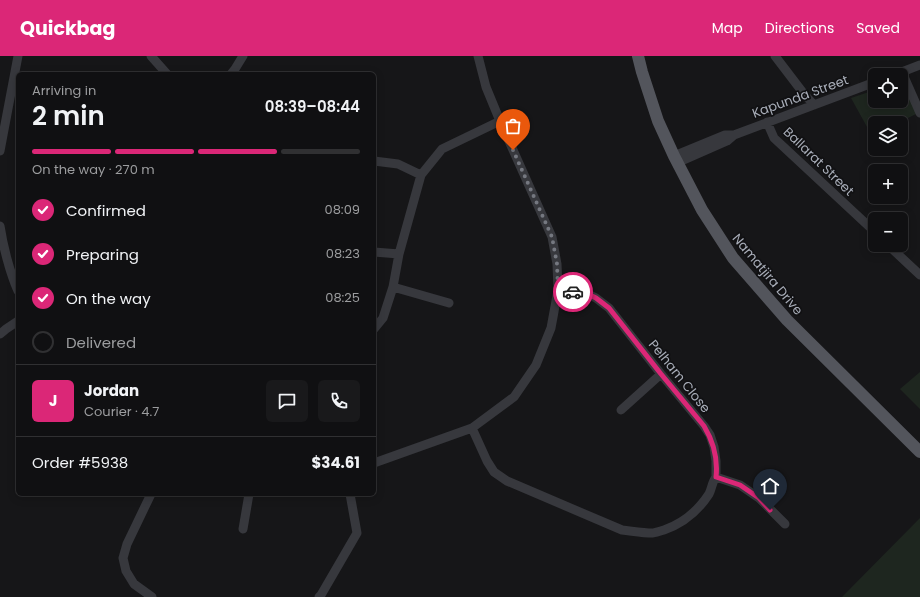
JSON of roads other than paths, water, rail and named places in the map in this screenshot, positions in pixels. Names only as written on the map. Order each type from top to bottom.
[{"type":"main road","name":"Namatjira Drive","points":[[638,56],[656,114],[675,159],[702,210],[733,258],[787,320],[920,452]]},
{"type":"street","points":[[0,151],[18,56]]},
{"type":"street","points":[[151,56],[165,72]]},
{"type":"street","points":[[233,72],[243,56]]},
{"type":"street","points":[[376,462],[472,428],[514,397],[536,365],[551,328],[558,290],[557,264],[552,237],[486,87],[478,56]]},
{"type":"street","points":[[776,56],[814,105]]},
{"type":"street","points":[[908,70],[920,65]]},
{"type":"street","name":"Kapunda Street","points":[[675,159],[725,135],[734,135],[868,85]]},
{"type":"street","points":[[908,92],[920,113]]},
{"type":"street","points":[[376,327],[383,318],[393,288],[399,254],[420,174],[442,149],[500,121]]},
{"type":"street","name":"Ballarat Street","points":[[767,122],[774,138],[868,225]]},
{"type":"street","points":[[376,161],[398,164],[420,174]]},
{"type":"street","points":[[0,226],[2,240],[16,283]]},
{"type":"street","points":[[376,252],[399,254]]},
{"type":"street","points":[[895,252],[920,275]]},
{"type":"street","points":[[393,288],[449,303]]},
{"type":"street","name":"Pelham Close","points":[[472,428],[487,461],[494,472],[507,481],[622,530],[654,533],[674,527],[689,518],[710,492],[716,477],[716,461],[710,435],[704,426],[609,308],[596,298],[586,293],[558,290]]},
{"type":"street","points":[[0,334],[16,323]]},
{"type":"street","points":[[621,410],[661,374]]},
{"type":"street","points":[[716,477],[740,485],[759,498],[785,524]]},
{"type":"street","points":[[150,496],[126,544],[123,558],[126,570],[134,584],[152,597]]},
{"type":"street","points":[[243,529],[249,496]]},
{"type":"street","points":[[319,597],[357,533],[350,496]]}]
